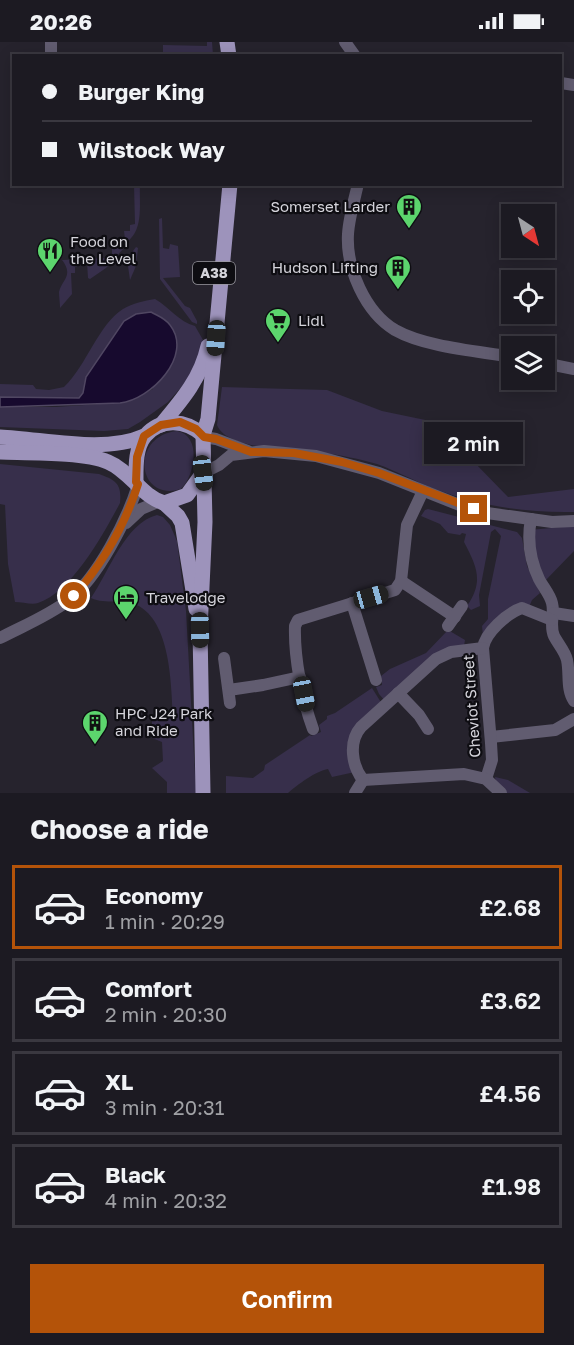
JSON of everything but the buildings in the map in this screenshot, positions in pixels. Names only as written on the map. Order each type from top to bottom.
[{"type":"main road","name":"A38","points":[[0,437],[111,445],[131,442],[161,425],[186,396],[205,361],[212,320],[220,186]]},
{"type":"main road","name":"A38","points":[[202,793],[200,630],[205,522],[203,436],[208,419],[230,186]]},
{"type":"main road","points":[[161,425],[172,422],[186,423],[203,436]]},
{"type":"main road","points":[[137,483],[137,457],[144,436]]},
{"type":"main road","name":"A38","points":[[0,452],[96,458],[110,462],[137,483],[150,497],[162,502],[178,516],[182,523],[200,630]]},
{"type":"main road","points":[[162,502],[187,495],[203,473]]},
{"type":"street","points":[[358,186],[348,234],[349,255],[354,275],[370,307],[394,329],[417,339],[501,355]]},
{"type":"street","points":[[555,365],[574,369]]},
{"type":"street","points":[[203,436],[251,452]]},
{"type":"street","points":[[203,473],[219,465],[231,455],[251,452],[294,453],[342,462],[379,473],[478,510],[552,522],[574,521]]},
{"type":"street","points":[[0,638],[46,615],[74,596],[101,560],[120,529],[132,503],[137,483]]},
{"type":"street","points":[[313,729],[300,676],[295,626],[298,620],[395,590],[401,581],[404,535],[423,491]]},
{"type":"street","points":[[120,529],[141,509],[162,502]]},
{"type":"street","points":[[531,519],[530,554],[536,572],[551,598],[553,634],[565,653],[570,693],[574,701]]},
{"type":"street","points":[[401,581],[451,622],[462,606]]},
{"type":"street","points":[[352,603],[378,673]]},
{"type":"street","name":"Cheviot Street","points":[[486,779],[492,760],[483,648],[486,635],[518,609],[553,617]]},
{"type":"street","points":[[553,617],[574,616]]},
{"type":"street","points":[[363,780],[358,774],[354,759],[354,738],[367,721],[428,664],[443,655],[459,650],[483,648]]},
{"type":"street","points":[[224,658],[230,696],[300,676]]},
{"type":"street","points":[[398,693],[419,715],[428,729]]},
{"type":"street","points":[[491,737],[555,730],[574,719]]},
{"type":"street","points":[[363,780],[458,774],[486,779],[501,793]]},
{"type":"street","points":[[355,793],[363,780]]},
{"type":"shaded area","points":[[207,42],[212,42],[213,54],[163,54],[163,45],[207,46]]},
{"type":"shaded area","points":[[134,186],[140,186],[139,222],[133,236],[128,241],[125,239],[124,231],[130,231],[130,225],[135,224]]},
{"type":"shaded area","points":[[162,218],[163,248],[169,249],[170,244],[178,246],[180,277],[163,278],[185,306],[190,308],[197,324],[192,322],[160,279],[159,219]]},
{"type":"shaded area","points":[[119,243],[123,249],[106,268],[90,279],[87,263],[75,267],[75,273],[71,273],[72,294],[60,308],[59,292],[67,274],[62,260],[106,258],[107,255],[112,255],[112,244]]},
{"type":"shaded area","points":[[136,247],[138,248],[136,266],[130,280],[127,259]]},
{"type":"shaded area","points":[[155,299],[184,321],[195,326],[203,340],[193,374],[168,402],[128,429],[104,431],[0,427],[0,407],[56,407],[128,402],[153,389],[124,321],[86,377],[83,393],[79,398],[0,397],[0,384],[33,385],[36,389],[49,390],[64,387],[114,316],[131,305]]},
{"type":"shaded area","points":[[151,312],[170,325],[176,337],[177,350],[173,363],[165,374],[144,394],[120,403],[0,407],[0,397],[79,398],[83,393],[86,377],[124,321],[136,314]]},
{"type":"shaded area","points":[[222,387],[327,390],[382,411],[435,422],[508,497],[574,489],[574,512],[521,510],[486,504],[435,489],[364,460],[264,447],[234,440],[223,434],[217,425]]},
{"type":"shaded area","points":[[177,431],[185,434],[190,440],[194,457],[186,483],[181,489],[166,491],[155,487],[148,478],[144,467],[146,455],[151,444],[162,436]]},
{"type":"shaded area","points":[[0,464],[99,474],[110,478],[119,487],[120,503],[86,560],[63,587],[51,597],[38,603],[15,602],[8,564],[5,505],[0,504]]},
{"type":"shaded area","points":[[428,509],[517,532],[522,538],[527,566],[540,593],[532,600],[529,607],[483,636],[482,626],[488,619],[488,599],[501,536],[495,529],[491,532],[479,595],[480,606],[471,610],[467,606],[476,589],[477,574],[464,542],[466,534],[448,533],[440,524],[421,516]]},
{"type":"shaded area","points":[[157,515],[163,517],[170,525],[177,541],[186,611],[196,793],[167,793],[167,782],[152,768],[163,761],[162,742],[152,738],[152,719],[173,717],[170,672],[163,639],[157,625],[148,613],[137,605],[91,598],[127,538],[146,520]]},
{"type":"shaded area","points":[[574,526],[574,551],[542,584],[529,530]]},
{"type":"shaded area","points":[[448,630],[465,640],[464,646],[386,702],[376,687],[382,685],[381,676],[390,669],[426,653]]},
{"type":"shaded area","points":[[372,688],[382,704],[356,731],[355,772],[332,777],[328,769],[323,770],[288,793],[226,793],[226,776],[253,778],[264,770],[265,765],[310,735],[321,732],[319,725],[327,719],[327,716]]},
{"type":"shaded area","points":[[495,777],[508,780],[530,793],[506,793],[496,782]]},
{"type":"place","name":"Somerset Larder","points":[[409,230]]},
{"type":"place","name":"Food on the Level","points":[[50,274]]},
{"type":"place","name":"Hudson Lifting","points":[[398,291]]},
{"type":"place","name":"Lidl","points":[[278,344]]},
{"type":"place","name":"Travelodge","points":[[126,621]]},
{"type":"place","name":"HPC J24 Park and Ride","points":[[95,746]]},
{"type":"route","points":[[74,596],[101,560],[120,529],[132,503],[138,484],[136,482],[137,457],[144,436],[161,425],[172,422],[186,423],[204,437],[251,452],[294,453],[362,467],[474,509]]}]
